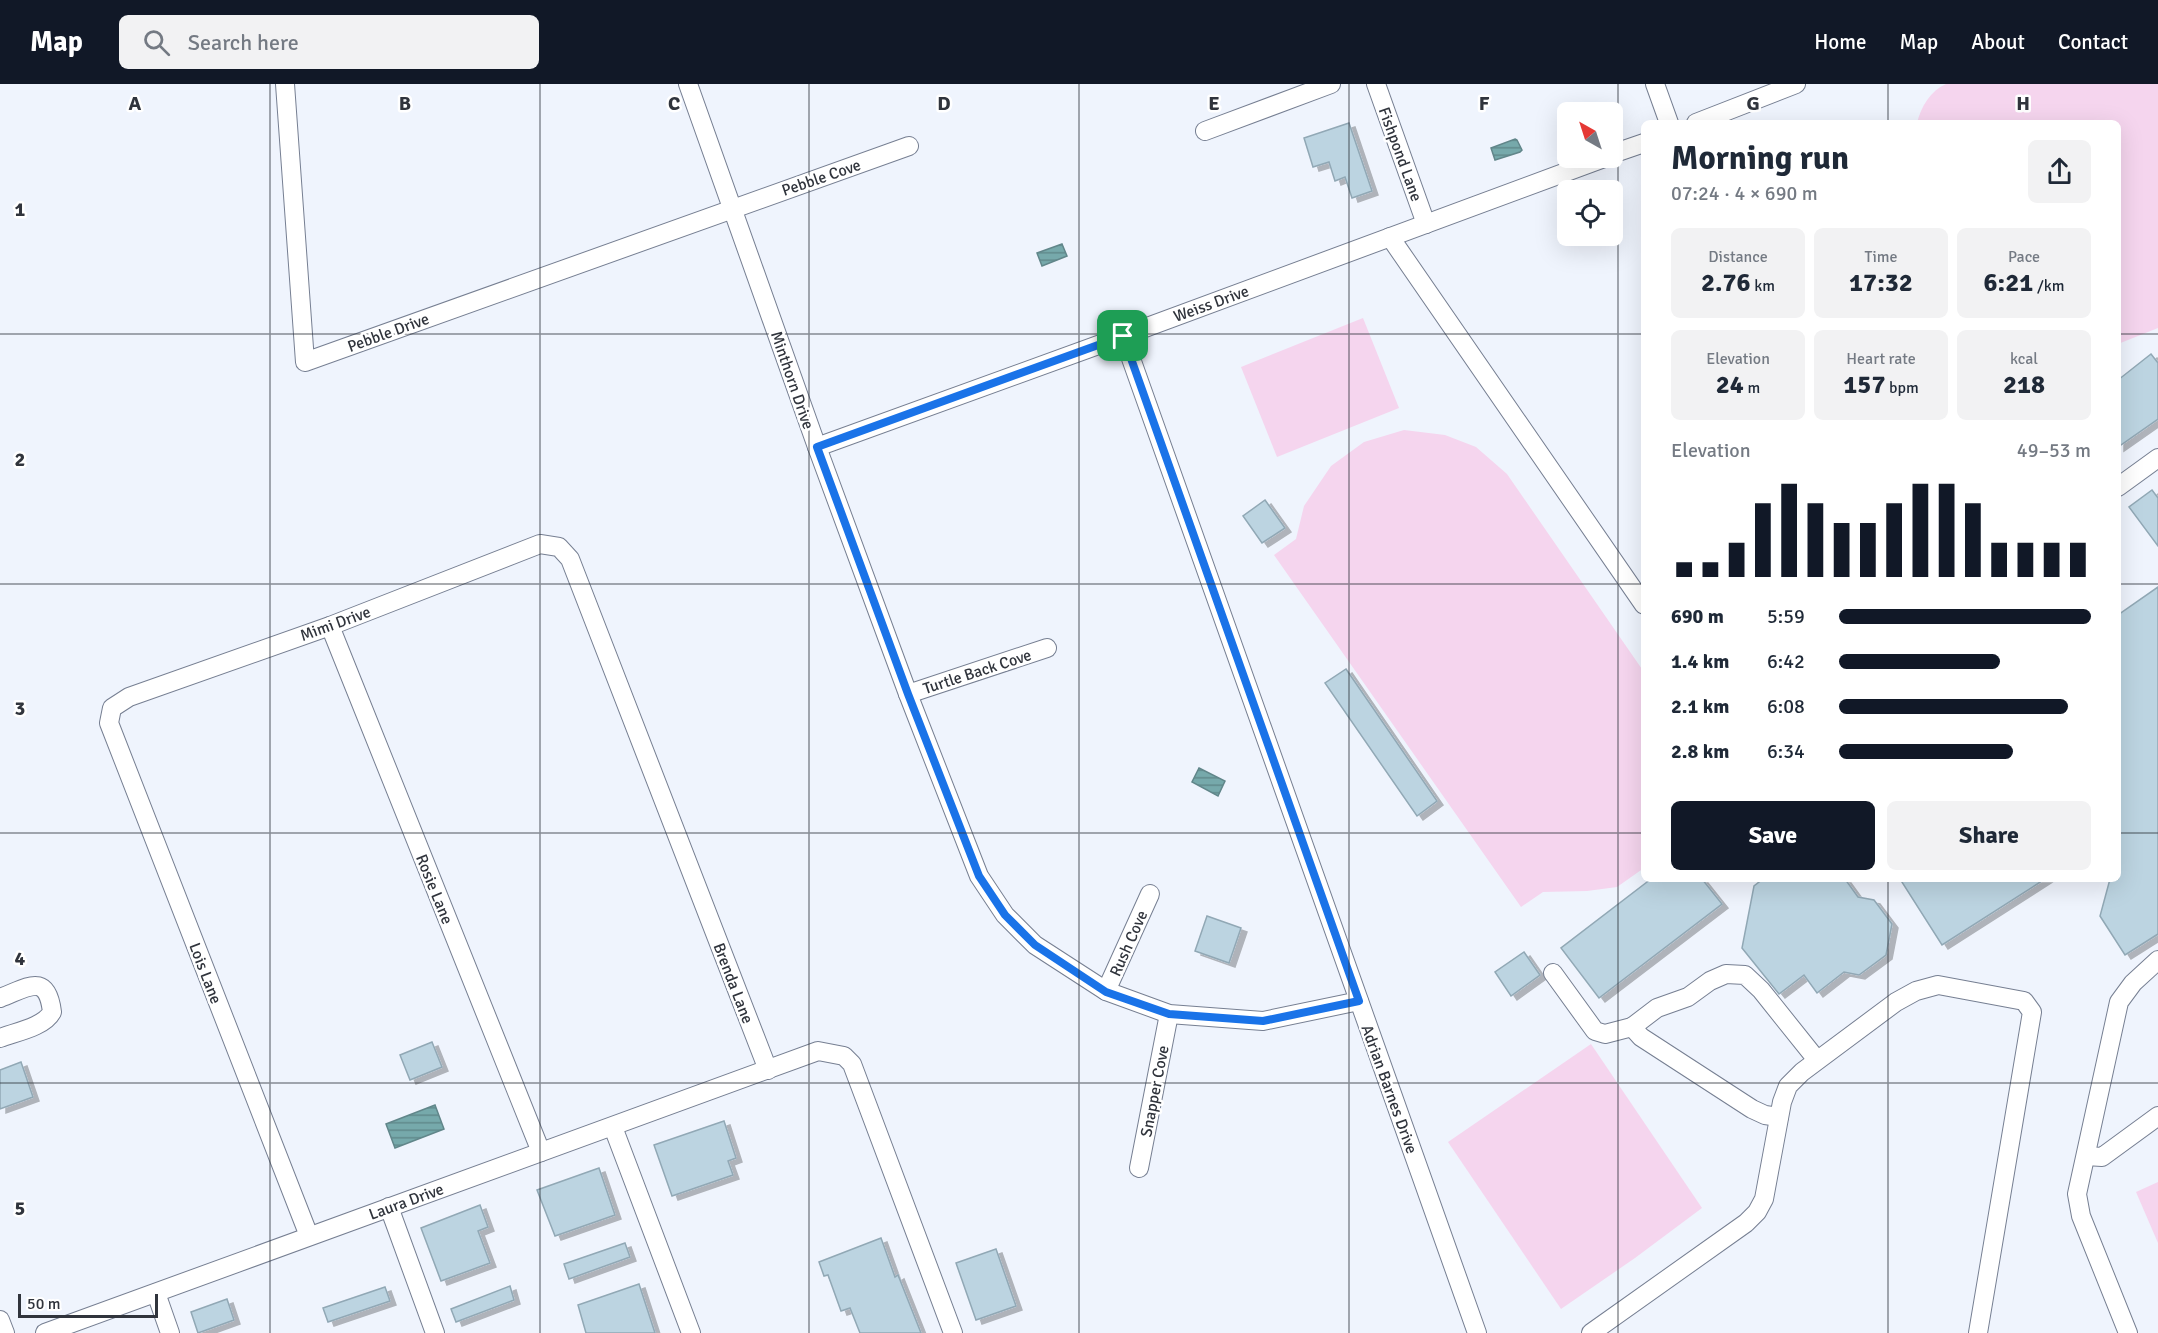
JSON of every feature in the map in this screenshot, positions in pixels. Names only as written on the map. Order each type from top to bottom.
[{"type":"street","name":"Pebble Drive","points":[[285,84],[305,362],[733,208]]},
{"type":"street","name":"Minthorn Drive","points":[[688,84],[817,447],[908,694],[979,876],[1005,915],[1035,945],[1106,992],[1169,1014],[1263,1021],[1359,1001]]},
{"type":"street","points":[[1205,131],[1331,84]]},
{"type":"street","name":"Fishpond Lane","points":[[1376,84],[1426,224]]},
{"type":"street","points":[[1655,84],[1668,120]]},
{"type":"street","points":[[1704,120],[1796,84]]},
{"type":"street","points":[[1623,150],[1641,144]]},
{"type":"street","name":"Pebble Cove","points":[[733,208],[909,146]]},
{"type":"street","name":"Weiss Drive","points":[[817,447],[1577,168]]},
{"type":"street","points":[[1390,237],[1641,601]]},
{"type":"street","name":"Adrian Barnes Drive","points":[[1123,336],[1477,1333]]},
{"type":"street","points":[[2121,485],[2158,458]]},
{"type":"street","name":"Mimi Drive","points":[[112,708],[129,697],[330,626],[540,544],[559,547]]},
{"type":"street","name":"Brenda Lane","points":[[559,547],[570,559],[768,1070]]},
{"type":"street","name":"Rosie Lane","points":[[330,626],[540,1152]]},
{"type":"street","name":"Turtle Back Cove","points":[[908,694],[1047,648]]},
{"type":"street","name":"Lois Lane","points":[[112,708],[109,723],[309,1236]]},
{"type":"street","name":"Rush Cove","points":[[1106,992],[1149,894]]},
{"type":"street","points":[[2128,1333],[2081,1216],[2078,1194],[2119,1002],[2133,983],[2158,960]]},
{"type":"street","points":[[1553,973],[1595,1031],[1605,1034],[1632,1028],[1657,1008],[1688,997],[1710,981],[1726,974],[1745,975],[1761,990],[1817,1060]]},
{"type":"street","points":[[0,998],[37,985],[46,990],[52,1012],[49,1018],[42,1022],[0,1038]]},
{"type":"street","points":[[1590,1333],[1746,1223],[1757,1212],[1764,1199],[1782,1102],[1788,1086],[1802,1072],[1896,1002],[1916,991],[1938,985],[2024,1001],[2032,1012],[1978,1333]]},
{"type":"street","name":"Snapper Cove","points":[[1140,1168],[1169,1014]]},
{"type":"street","points":[[1632,1028],[1641,1037],[1752,1109],[1779,1117]]},
{"type":"street","points":[[768,1070],[818,1051],[844,1056],[852,1064],[953,1333]]},
{"type":"street","name":"Laura Drive","points":[[45,1333],[768,1070]]},
{"type":"street","points":[[2086,1156],[2102,1157],[2158,1116]]},
{"type":"street","points":[[613,1127],[691,1333]]},
{"type":"street","points":[[389,1207],[435,1333]]},
{"type":"street","points":[[156,1293],[170,1333]]},
{"type":"street","points":[[0,1320],[5,1333]]},
{"type":"shaded area","points":[[1946,84],[2158,84],[2158,328],[2121,343],[2121,120],[1918,120],[1927,100]]},
{"type":"shaded area","points":[[1363,318],[1399,408],[1277,457],[1241,367]]},
{"type":"shaded area","points":[[1404,430],[1445,435],[1476,447],[1507,474],[1641,668],[1641,870],[1617,887],[1587,891],[1543,892],[1521,907],[1274,555],[1296,539],[1304,506],[1331,466],[1364,442]]},
{"type":"shaded area","points":[[1591,1044],[1702,1208],[1561,1309],[1448,1142]]},
{"type":"shaded area","points":[[2158,1182],[2158,1243],[2136,1192]]},
{"type":"water","points":[[1515,139],[1522,150],[1495,160],[1491,148]]},
{"type":"water","points":[[1062,244],[1067,256],[1042,266],[1037,253]]},
{"type":"water","points":[[1199,768],[1225,781],[1218,796],[1192,782]]},
{"type":"water","points":[[435,1105],[444,1129],[395,1148],[386,1124]]},
{"type":"building","points":[[1349,123],[1372,191],[1352,198],[1345,177],[1335,181],[1329,162],[1313,167],[1304,138]]},
{"type":"building","points":[[2151,354],[2158,363],[2158,419],[2121,445],[2121,378]]},
{"type":"building","points":[[2152,490],[2158,498],[2158,546],[2129,507]]},
{"type":"building","points":[[1265,500],[1285,528],[1262,543],[1243,516]]},
{"type":"building","points":[[2158,587],[2158,934],[2125,955],[2100,916],[2109,882],[2121,882],[2121,613]]},
{"type":"building","points":[[1346,669],[1437,801],[1417,816],[1325,683]]},
{"type":"building","points":[[1647,882],[1704,882],[1722,904],[1599,998],[1561,948]]},
{"type":"building","points":[[1759,882],[1847,882],[1858,897],[1874,900],[1892,924],[1886,955],[1859,975],[1844,972],[1817,993],[1804,975],[1779,994],[1742,948],[1754,886]]},
{"type":"building","points":[[1902,882],[2040,882],[1942,945]]},
{"type":"building","points":[[1207,916],[1241,928],[1229,963],[1195,951]]},
{"type":"building","points":[[1524,952],[1540,975],[1511,996],[1495,972]]},
{"type":"building","points":[[432,1042],[442,1067],[410,1080],[400,1055]]},
{"type":"building","points":[[21,1062],[33,1097],[0,1109],[0,1070]]},
{"type":"building","points":[[724,1121],[736,1158],[728,1161],[733,1175],[672,1196],[654,1145]]},
{"type":"building","points":[[599,1168],[615,1215],[555,1236],[537,1190]]},
{"type":"building","points":[[480,1205],[488,1227],[478,1231],[490,1263],[441,1281],[421,1228]]},
{"type":"building","points":[[881,1238],[895,1277],[898,1275],[921,1333],[860,1333],[850,1308],[841,1311],[828,1275],[824,1276],[819,1262]]},
{"type":"building","points":[[625,1243],[630,1257],[569,1279],[564,1264]]},
{"type":"building","points":[[996,1249],[1016,1306],[976,1320],[956,1263]]},
{"type":"building","points":[[639,1284],[655,1333],[586,1333],[578,1305]]},
{"type":"building","points":[[510,1286],[514,1300],[456,1322],[451,1309]]},
{"type":"building","points":[[385,1287],[390,1301],[328,1322],[323,1308]]},
{"type":"building","points":[[227,1299],[234,1320],[198,1333],[191,1312]]},
{"type":"route","points":[[1123,336],[1359,1001],[1263,1021],[1169,1014],[1106,992],[1035,945],[1005,915],[979,876],[908,694],[817,447],[1123,336]]}]
